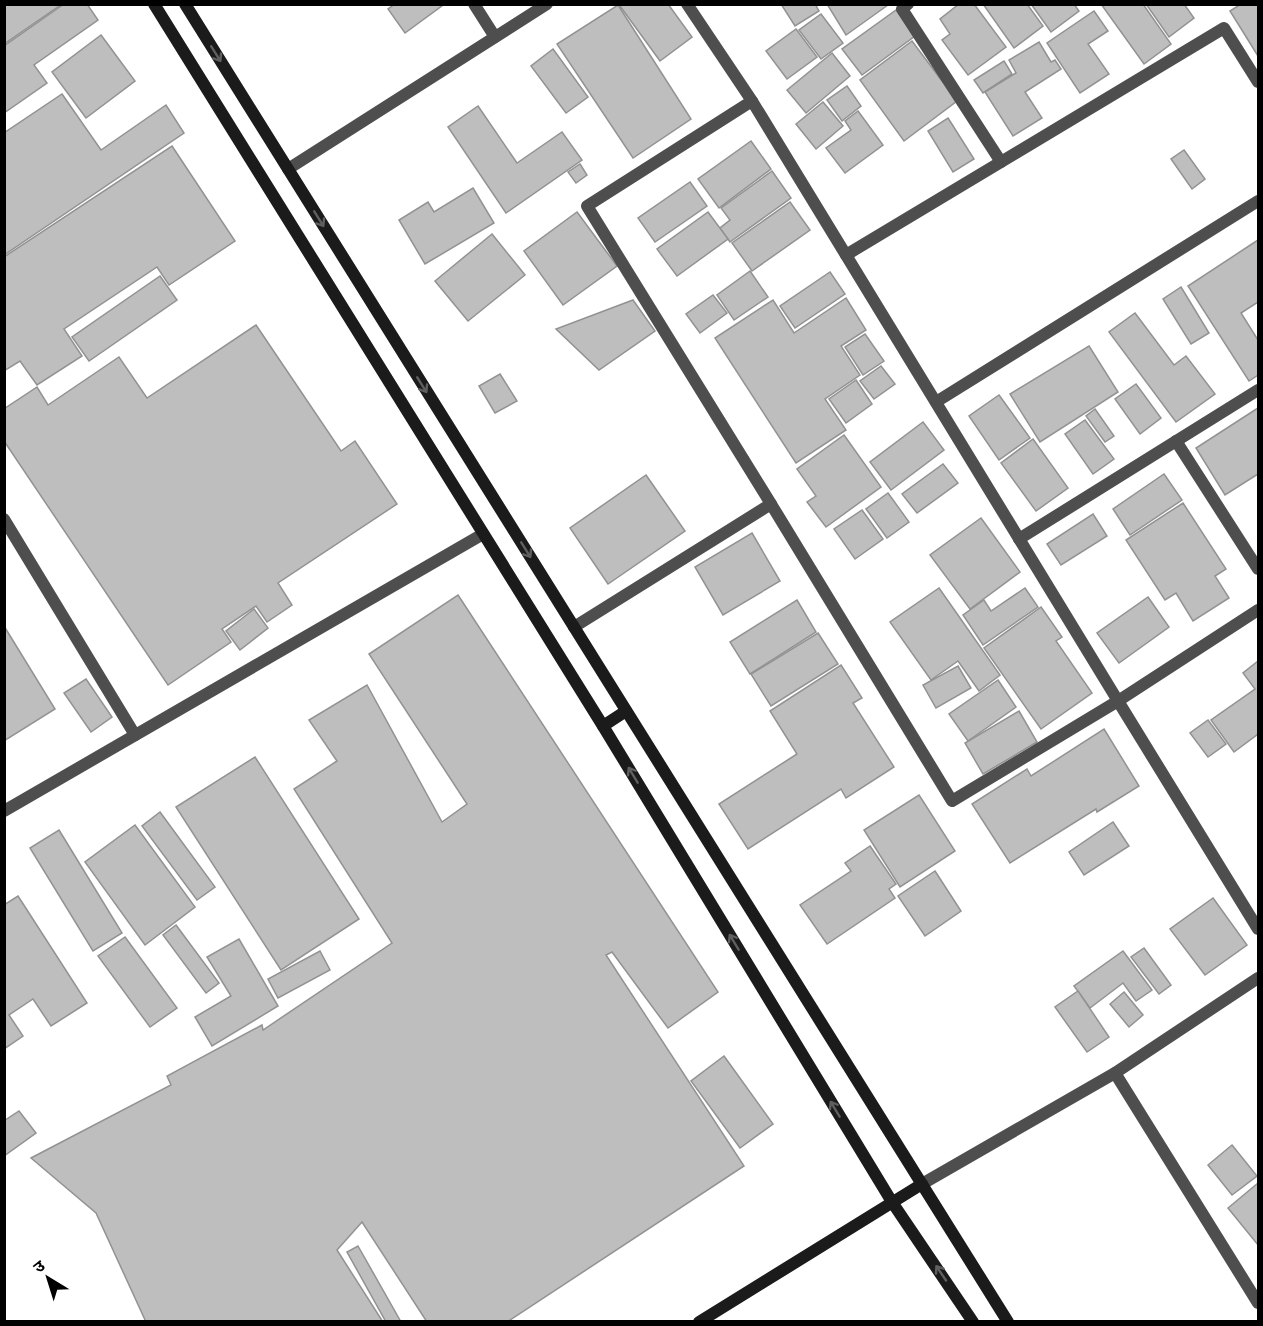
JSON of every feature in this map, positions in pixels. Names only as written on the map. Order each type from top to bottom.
[{"type":"street","points":[[154,4],[603,726],[892,1202],[973,1322]]},
{"type":"street","points":[[184,4],[1008,1322]]},
{"type":"street","points":[[474,4],[495,37]]},
{"type":"street","points":[[288,170],[547,4]]},
{"type":"street","points":[[687,4],[752,101],[1258,929]]},
{"type":"street","points":[[903,6],[1001,162]]},
{"type":"street","points":[[846,255],[1224,28],[1258,82]]},
{"type":"street","points":[[752,101],[587,206],[952,801],[1118,701],[1258,610]]},
{"type":"street","points":[[936,402],[1258,201]]},
{"type":"street","points":[[1019,539],[1258,390]]},
{"type":"street","points":[[1176,441],[1258,568]]},
{"type":"street","points":[[574,627],[771,504]]},
{"type":"street","points":[[4,519],[135,735]]},
{"type":"street","points":[[4,811],[483,534]]},
{"type":"street","points":[[603,726],[626,711]]},
{"type":"street","points":[[699,1322],[922,1184],[1115,1073],[1258,978]]},
{"type":"street","points":[[1115,1073],[1258,1303]]},
{"type":"building","points":[[4,4],[62,4],[4,44]]},
{"type":"building","points":[[64,4],[87,4],[98,20],[34,65],[47,83],[4,113],[4,46]]},
{"type":"building","points":[[395,4],[443,5],[405,33],[388,9]]},
{"type":"building","points":[[622,4],[668,4],[692,37],[660,61],[620,6]]},
{"type":"building","points":[[781,4],[815,4],[819,11],[795,26]]},
{"type":"building","points":[[827,4],[887,4],[888,5],[846,35]]},
{"type":"building","points":[[959,4],[974,4],[1006,47],[968,75],[942,40],[950,34],[940,19]]},
{"type":"building","points":[[983,4],[1027,4],[1043,26],[1014,48]]},
{"type":"building","points":[[1031,4],[1074,4],[1079,11],[1051,32]]},
{"type":"building","points":[[1101,4],[1143,4],[1171,44],[1144,64]]},
{"type":"building","points":[[1146,4],[1184,4],[1194,18],[1169,37]]},
{"type":"building","points":[[1241,4],[1258,4],[1258,56],[1230,11]]},
{"type":"building","points":[[618,5],[691,119],[633,158],[557,44]]},
{"type":"building","points":[[896,10],[915,36],[862,75],[842,49]]},
{"type":"building","points":[[1094,11],[1108,31],[1088,44],[1109,74],[1080,93],[1047,43]]},
{"type":"building","points":[[821,14],[843,43],[821,59],[799,30]]},
{"type":"building","points":[[796,29],[817,57],[787,79],[766,51]]},
{"type":"building","points":[[101,35],[135,81],[86,118],[52,72]]},
{"type":"building","points":[[912,41],[957,101],[904,141],[860,80]]},
{"type":"building","points":[[1039,42],[1051,62],[1055,60],[1061,69],[1025,92],[1042,118],[1013,136],[985,92],[1016,73],[1009,60]]},
{"type":"building","points":[[553,49],[588,97],[566,113],[531,66]]},
{"type":"building","points":[[832,53],[850,76],[806,113],[787,90]]},
{"type":"building","points":[[1004,61],[1012,74],[983,93],[974,80]]},
{"type":"building","points":[[847,86],[861,106],[842,121],[827,100]]},
{"type":"building","points":[[62,94],[101,150],[166,105],[184,133],[4,255],[4,133]]},
{"type":"building","points":[[823,102],[843,126],[816,149],[796,124]]},
{"type":"building","points":[[478,106],[517,163],[562,132],[582,160],[506,213],[448,127]]},
{"type":"building","points":[[858,111],[883,145],[845,173],[826,148],[851,130],[845,121]]},
{"type":"building","points":[[948,118],[974,159],[953,172],[928,131]]},
{"type":"building","points":[[751,141],[771,169],[719,208],[698,179]]},
{"type":"building","points":[[172,146],[235,241],[169,285],[157,267],[64,329],[82,356],[37,385],[20,361],[4,371],[4,257]]},
{"type":"building","points":[[1184,150],[1205,179],[1192,189],[1171,159]]},
{"type":"building","points":[[580,164],[587,175],[576,183],[568,172]]},
{"type":"building","points":[[772,171],[791,198],[730,242],[720,228],[730,220],[721,208]]},
{"type":"building","points":[[690,182],[707,206],[655,242],[638,218]]},
{"type":"building","points":[[473,188],[494,223],[425,264],[399,220],[428,202],[434,212]]},
{"type":"building","points":[[790,202],[810,230],[752,271],[732,243]]},
{"type":"building","points":[[577,212],[617,266],[563,305],[524,251]]},
{"type":"building","points":[[708,212],[728,239],[677,276],[657,249]]},
{"type":"building","points":[[492,234],[525,275],[468,321],[435,281]]},
{"type":"building","points":[[1258,240],[1258,302],[1241,313],[1258,340],[1258,375],[1249,381],[1188,286]]},
{"type":"building","points":[[750,271],[768,297],[734,320],[717,295]]},
{"type":"building","points":[[830,272],[845,294],[795,328],[780,306]]},
{"type":"building","points":[[160,276],[177,300],[89,361],[72,337]]},
{"type":"building","points":[[1181,287],[1209,333],[1191,344],[1163,299]]},
{"type":"building","points":[[713,295],[727,313],[700,333],[686,314]]},
{"type":"building","points":[[846,298],[866,330],[841,346],[860,375],[825,399],[846,430],[796,463],[715,338],[773,300],[794,333]]},
{"type":"building","points":[[633,300],[655,331],[599,370],[556,329]]},
{"type":"building","points":[[1135,313],[1174,365],[1186,356],[1215,394],[1176,422],[1109,332]]},
{"type":"building","points":[[256,325],[341,451],[355,441],[397,504],[278,583],[292,605],[267,622],[256,606],[222,629],[231,642],[168,685],[4,441],[4,409],[37,387],[48,405],[119,357],[147,398]]},
{"type":"building","points":[[865,334],[884,361],[863,375],[845,347]]},
{"type":"building","points":[[1089,346],[1118,392],[1040,442],[1010,394]]},
{"type":"building","points":[[881,366],[895,384],[874,399],[860,381]]},
{"type":"building","points":[[500,374],[517,401],[495,413],[479,386]]},
{"type":"building","points":[[856,380],[872,404],[846,423],[829,399]]},
{"type":"building","points":[[1136,384],[1161,418],[1140,434],[1115,399]]},
{"type":"building","points":[[999,395],[1030,438],[999,460],[969,416]]},
{"type":"building","points":[[1258,408],[1258,474],[1225,495],[1196,448]]},
{"type":"building","points":[[1095,409],[1114,436],[1105,442],[1086,416]]},
{"type":"building","points":[[1085,420],[1114,459],[1093,474],[1065,434]]},
{"type":"building","points":[[923,422],[944,450],[891,490],[870,462]]},
{"type":"building","points":[[844,435],[881,487],[826,527],[807,502],[816,496],[797,469]]},
{"type":"building","points":[[1033,439],[1068,488],[1036,511],[1001,463]]},
{"type":"building","points":[[943,464],[958,483],[917,513],[902,494]]},
{"type":"building","points":[[1164,474],[1182,500],[1130,535],[1113,509]]},
{"type":"building","points":[[646,475],[685,531],[608,584],[570,528]]},
{"type":"building","points":[[888,493],[909,522],[887,538],[866,509]]},
{"type":"building","points":[[1183,503],[1226,569],[1215,576],[1229,598],[1193,621],[1176,593],[1165,600],[1126,540]]},
{"type":"building","points":[[862,510],[883,539],[855,559],[834,529]]},
{"type":"building","points":[[1093,514],[1107,536],[1061,565],[1047,544]]},
{"type":"building","points":[[981,518],[1020,572],[970,609],[930,555]]},
{"type":"building","points":[[752,533],[780,581],[723,615],[695,567]]},
{"type":"building","points":[[939,588],[1000,675],[979,691],[958,661],[931,680],[890,622]]},
{"type":"building","points":[[1025,588],[1038,607],[983,645],[963,615],[984,600],[991,611]]},
{"type":"building","points":[[458,595],[718,992],[668,1028],[612,952],[606,955],[744,1166],[507,1322],[427,1322],[362,1222],[337,1250],[383,1322],[146,1322],[96,1213],[31,1158],[171,1085],[167,1076],[262,1025],[263,1030],[392,943],[294,789],[337,761],[309,720],[367,685],[442,822],[467,804],[369,654]]},
{"type":"building","points":[[1148,597],[1169,627],[1119,663],[1097,633]]},
{"type":"building","points":[[797,600],[816,632],[750,674],[730,642]]},
{"type":"building","points":[[1041,607],[1062,637],[1056,641],[1092,693],[1041,729],[984,648]]},
{"type":"building","points":[[254,609],[268,628],[240,650],[226,631]]},
{"type":"building","points":[[4,626],[55,709],[4,741]]},
{"type":"building","points":[[818,633],[838,664],[771,706],[751,674]]},
{"type":"building","points":[[1258,661],[1258,734],[1234,752],[1211,720],[1255,689],[1243,673]]},
{"type":"building","points":[[841,665],[862,698],[853,703],[894,767],[846,798],[841,789],[748,849],[719,804],[797,754],[770,711]]},
{"type":"building","points":[[958,666],[971,688],[936,708],[923,685]]},
{"type":"building","points":[[86,679],[112,717],[91,732],[64,693]]},
{"type":"building","points":[[998,680],[1016,707],[968,741],[949,714]]},
{"type":"building","points":[[1019,711],[1037,742],[983,774],[965,743]]},
{"type":"building","points":[[1208,720],[1226,744],[1208,757],[1190,733]]},
{"type":"building","points":[[1104,729],[1139,786],[1097,812],[1096,809],[1010,863],[972,804],[1027,769],[1031,776]]},
{"type":"building","points":[[255,757],[359,919],[281,970],[176,807]]},
{"type":"building","points":[[919,795],[955,851],[900,887],[864,830]]},
{"type":"building","points":[[160,812],[215,887],[197,900],[142,826]]},
{"type":"building","points":[[1113,822],[1129,846],[1084,875],[1069,852]]},
{"type":"building","points":[[135,825],[195,907],[145,945],[85,862]]},
{"type":"building","points":[[59,830],[122,933],[93,951],[30,848]]},
{"type":"building","points":[[870,846],[896,884],[889,889],[895,898],[827,944],[800,905],[851,871],[845,863]]},
{"type":"building","points":[[935,871],[961,911],[925,936],[898,896]]},
{"type":"building","points":[[18,896],[87,1003],[51,1026],[33,999],[9,1015],[23,1036],[4,1049],[4,905]]},
{"type":"building","points":[[1213,898],[1247,945],[1205,975],[1170,929]]},
{"type":"building","points":[[176,925],[219,983],[206,993],[163,935]]},
{"type":"building","points":[[125,937],[177,1008],[150,1027],[98,956]]},
{"type":"building","points":[[239,939],[278,1006],[212,1046],[195,1017],[231,996],[207,957]]},
{"type":"building","points":[[1144,948],[1171,985],[1159,994],[1131,957]]},
{"type":"building","points":[[320,951],[330,970],[278,998],[268,979]]},
{"type":"building","points":[[1123,951],[1152,990],[1136,1001],[1123,983],[1090,1008],[1074,986]]},
{"type":"building","points":[[1078,991],[1109,1037],[1087,1052],[1055,1007]]},
{"type":"building","points":[[1124,992],[1143,1015],[1129,1027],[1110,1004]]},
{"type":"building","points":[[724,1056],[773,1124],[740,1148],[691,1081]]},
{"type":"building","points":[[19,1111],[36,1133],[4,1156],[4,1121]]},
{"type":"building","points":[[1232,1145],[1257,1176],[1232,1195],[1208,1165]]},
{"type":"building","points":[[1258,1183],[1258,1245],[1228,1208]]},
{"type":"building","points":[[358,1246],[401,1322],[386,1322],[347,1252]]}]
